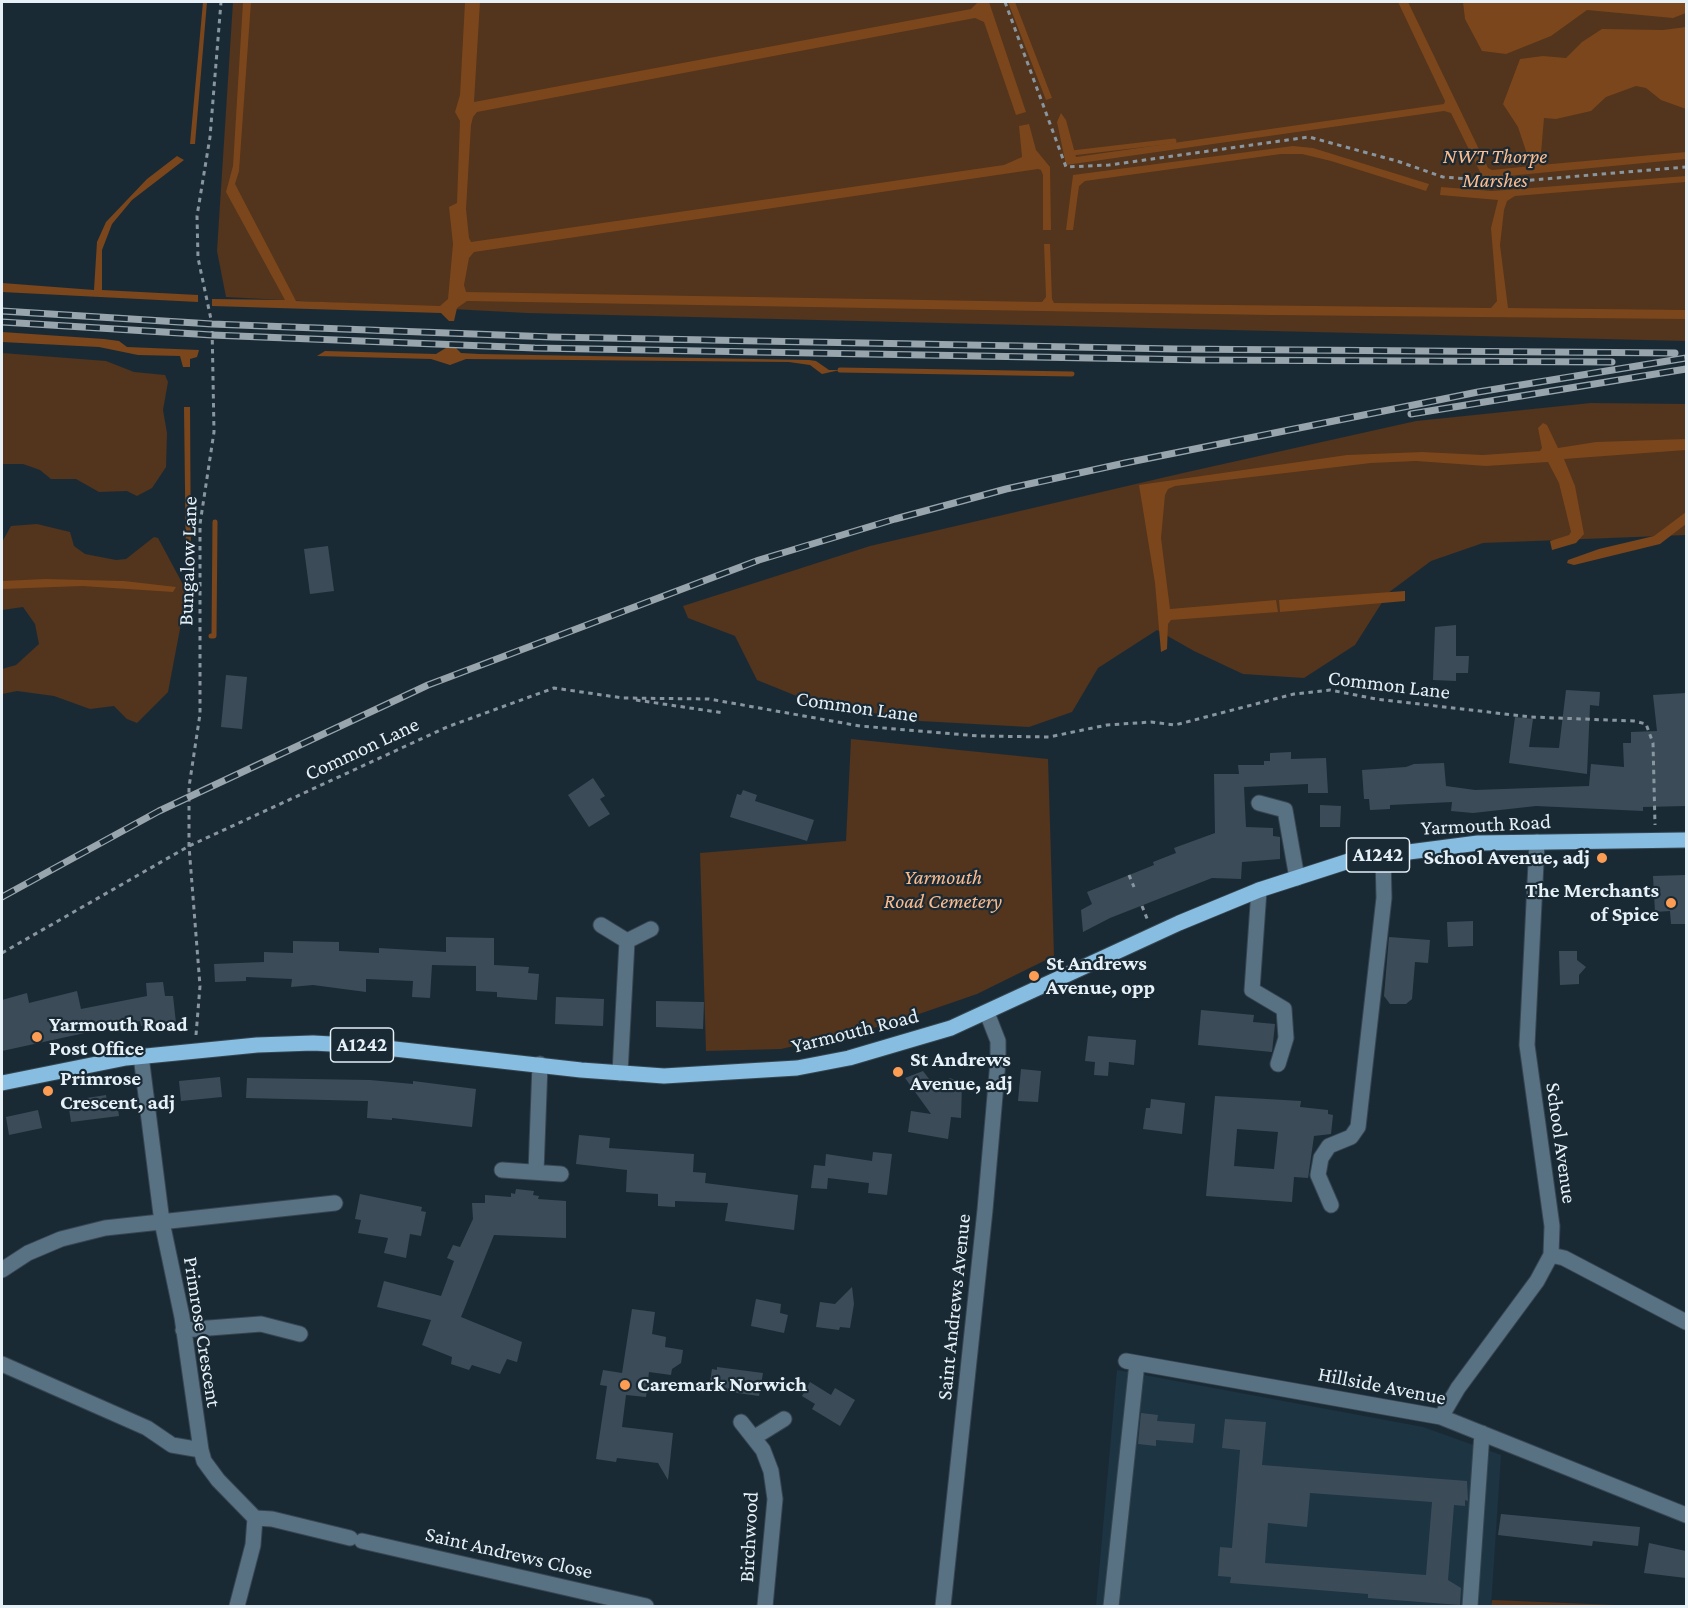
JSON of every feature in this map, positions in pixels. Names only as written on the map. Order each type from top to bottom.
[{"type":"main road","name":"Yarmouth Road","points":[[2,1083],[77,1066],[141,1056],[257,1045],[314,1043],[368,1046],[620,1073],[696,1076],[797,1068],[911,1041],[987,1014],[1179,922],[1259,890],[1355,859],[1478,843],[1686,840]]},
{"type":"street","points":[[1259,803],[1287,804],[1297,878]]},
{"type":"street","name":"School Avenue","points":[[1441,1417],[1458,1388],[1537,1281],[1551,1255],[1552,1226],[1527,1045],[1537,842]]},
{"type":"street","points":[[1331,1205],[1320,1181],[1321,1158],[1329,1146],[1352,1137],[1358,1127],[1384,898],[1383,855]]},
{"type":"street","points":[[1259,890],[1252,990],[1256,995],[1284,1009],[1286,1038],[1278,1064]]},
{"type":"street","points":[[601,925],[627,941]]},
{"type":"street","points":[[627,941],[651,929]]},
{"type":"street","points":[[620,1073],[627,941]]},
{"type":"street","name":"Saint Andrews Avenue","points":[[943,1606],[986,1210],[998,1061],[998,1041],[987,1014]]},
{"type":"street","name":"Primrose Crescent","points":[[141,1056],[162,1222],[183,1330],[201,1450],[204,1461],[218,1479],[255,1518]]},
{"type":"street","points":[[536,1172],[540,1065]]},
{"type":"street","points":[[502,1170],[561,1174]]},
{"type":"street","points":[[2,1270],[28,1253],[60,1239],[105,1228],[335,1203]]},
{"type":"street","points":[[1551,1255],[1564,1258],[1686,1322]]},
{"type":"street","points":[[183,1330],[261,1324],[300,1334]]},
{"type":"street","name":"Hillside Avenue","points":[[1111,1606],[1132,1362],[1441,1417],[1686,1515]]},
{"type":"street","points":[[2,1364],[147,1428],[172,1445],[201,1450]]},
{"type":"street","points":[[755,1437],[784,1419]]},
{"type":"street","name":"Birchwood","points":[[741,1422],[755,1437],[771,1471],[775,1499],[765,1606]]},
{"type":"street","points":[[1470,1606],[1482,1433]]},
{"type":"street","points":[[237,1606],[253,1545],[255,1518]]},
{"type":"street","name":"Saint Andrews Close","points":[[255,1518],[272,1519],[646,1606]]},
{"type":"path","name":"Bungalow Lane","points":[[195,1051],[200,986],[189,846],[189,788],[200,714],[200,524],[214,432],[212,324],[198,258],[197,216],[210,137],[221,2]]},
{"type":"path","points":[[1005,2],[1066,167],[1109,165],[1309,137],[1397,161],[1443,177],[1454,178],[1508,182],[1686,167]]},
{"type":"path","name":"Common Lane","points":[[2,953],[189,846],[447,727],[554,688],[623,698],[709,699],[860,726],[979,736],[1049,737],[1107,724],[1151,722],[1175,725],[1294,694],[1330,690],[1376,699],[1532,717],[1634,721],[1646,724],[1653,743],[1655,840]]},
{"type":"path","points":[[623,698],[724,713]]},
{"type":"path","points":[[1129,875],[1134,887]]},
{"type":"shaded area","points":[[203,2],[207,2],[195,144],[190,144]]},
{"type":"shaded area","points":[[243,2],[251,2],[239,171],[235,184],[296,301],[440,306],[448,299],[453,244],[449,207],[457,203],[460,121],[455,112],[460,95],[465,2],[480,2],[474,102],[971,9],[978,2],[989,2],[1026,112],[1016,115],[984,22],[975,18],[477,112],[471,125],[466,209],[469,238],[471,242],[1004,165],[1022,157],[1019,126],[1029,124],[1036,150],[1050,167],[1051,230],[1043,230],[1043,175],[1038,169],[474,252],[469,258],[464,285],[466,292],[1042,302],[1046,297],[1044,244],[1050,244],[1054,303],[1491,308],[1497,301],[1491,228],[1498,200],[1440,195],[1441,187],[1492,191],[1686,176],[1686,182],[1515,196],[1507,201],[1504,210],[1500,245],[1508,308],[1686,310],[1686,319],[1270,315],[467,301],[457,308],[454,321],[449,321],[441,313],[212,306],[212,299],[285,300],[226,192],[233,166]]},
{"type":"shaded area","points":[[1008,2],[1015,2],[1052,98],[1046,100]]},
{"type":"shaded area","points":[[1398,2],[1408,2],[1488,168],[1492,170],[1531,166],[1518,127],[1503,104],[1520,59],[1543,56],[1566,58],[1582,42],[1602,29],[1663,30],[1686,27],[1686,109],[1661,100],[1646,88],[1636,86],[1606,97],[1591,111],[1556,119],[1544,118],[1540,165],[1686,152],[1686,159],[1487,178],[1482,176],[1451,113],[1444,111],[1066,165],[1057,122],[1061,113],[1066,120],[1076,157],[1444,104],[1445,101]]},
{"type":"shaded area","points":[[1463,2],[1686,2],[1686,13],[1673,18],[1587,10],[1551,36],[1506,54],[1482,51],[1465,19]]},
{"type":"shaded area","points":[[1293,146],[1313,148],[1429,184],[1426,191],[1331,161],[1302,154],[1281,154],[1085,181],[1079,186],[1073,230],[1066,230],[1073,175]]},
{"type":"shaded area","points":[[177,156],[184,160],[132,200],[112,224],[102,250],[102,290],[198,295],[198,302],[2,292],[2,283],[94,290],[97,242],[106,222],[147,179]]},
{"type":"shaded area","points":[[2,332],[104,339],[119,341],[127,347],[199,350],[197,357],[190,359],[190,367],[183,367],[180,356],[138,355],[99,347],[2,342]]},
{"type":"shaded area","points":[[449,346],[454,346],[461,353],[479,354],[809,360],[816,361],[829,370],[840,370],[822,374],[810,365],[789,362],[466,359],[450,365],[431,359],[317,356],[325,351],[436,354]]},
{"type":"shaded area","points":[[184,407],[190,407],[190,571],[186,571]]},
{"type":"shaded area","points":[[1543,423],[1547,425],[1558,448],[1596,442],[1686,439],[1686,450],[1564,459],[1575,486],[1584,534],[1576,543],[1552,550],[1550,541],[1569,535],[1571,532],[1559,483],[1548,462],[1486,466],[1416,461],[1371,463],[1175,486],[1168,489],[1165,495],[1161,538],[1170,609],[1276,600],[1278,612],[1171,620],[1168,624],[1167,649],[1161,652],[1155,583],[1139,485],[1347,455],[1422,452],[1483,455],[1540,451],[1542,448],[1538,428]]},
{"type":"shaded area","points":[[1686,512],[1686,524],[1660,544],[1574,565],[1567,563],[1568,560],[1599,549],[1654,536]]},
{"type":"shaded area","points":[[45,579],[124,581],[176,587],[173,592],[82,586],[2,589],[2,581]]},
{"type":"shaded area","points":[[1405,591],[1405,601],[1280,612],[1279,600]]},
{"type":"shaded area","points":[[1117,1370],[1423,1427],[1501,1455],[1491,1606],[1096,1606]]},
{"type":"green space","name":"NWT Thorpe Marshes","points":[[233,2],[1686,2],[1686,341],[527,313],[226,297],[217,251]]},
{"type":"green space","points":[[2,353],[106,361],[134,372],[165,375],[168,382],[163,410],[167,433],[166,467],[152,488],[137,496],[127,491],[99,492],[76,479],[51,479],[40,470],[23,464],[2,464]]},
{"type":"green space","points":[[1591,403],[1686,404],[1686,535],[1483,543],[1431,561],[1388,593],[1355,645],[1304,678],[1243,674],[1194,651],[1157,630],[1098,668],[1072,712],[1029,727],[920,721],[814,703],[757,680],[735,636],[688,618],[683,606],[870,546],[1183,473],[1416,421]]},
{"type":"green space","points":[[37,524],[70,532],[74,546],[85,554],[116,560],[126,559],[154,537],[158,538],[187,592],[168,692],[137,723],[127,719],[114,706],[90,709],[54,696],[17,691],[2,694],[2,669],[16,665],[39,644],[35,624],[23,607],[2,610],[2,542],[11,526]]},
{"type":"green space","name":"Yarmouth Road Cemetery","points":[[851,739],[1048,759],[1054,956],[977,994],[890,1024],[781,1049],[706,1051],[700,853],[846,841]]},
{"type":"green space","points":[[1492,1600],[1640,1606],[1491,1606]]},
{"type":"building","points":[[328,546],[334,591],[310,594],[304,549]]},
{"type":"building","points":[[1456,625],[1456,656],[1469,656],[1468,673],[1456,673],[1456,681],[1433,680],[1435,627]]},
{"type":"building","points":[[226,675],[247,677],[242,729],[221,727]]},
{"type":"building","points":[[1566,690],[1600,692],[1599,706],[1590,705],[1587,774],[1509,763],[1515,717],[1533,719],[1529,747],[1559,748]]},
{"type":"building","points":[[1686,693],[1686,806],[1643,807],[1643,811],[1536,806],[1473,813],[1451,811],[1452,802],[1390,805],[1390,809],[1370,810],[1369,799],[1364,799],[1362,770],[1406,767],[1414,764],[1444,763],[1446,786],[1475,790],[1589,786],[1591,764],[1624,767],[1623,743],[1631,743],[1631,732],[1657,731],[1653,695]]},
{"type":"building","points":[[1291,752],[1291,759],[1326,758],[1328,793],[1308,793],[1308,784],[1244,787],[1246,827],[1273,828],[1273,836],[1280,837],[1280,859],[1242,862],[1241,879],[1212,878],[1110,918],[1083,932],[1081,910],[1092,904],[1087,892],[1154,865],[1153,862],[1176,853],[1174,848],[1215,833],[1214,774],[1239,774],[1238,765],[1264,765],[1264,761],[1270,761],[1270,753]]},
{"type":"building","points":[[593,778],[605,796],[600,799],[610,814],[589,827],[568,795]]},
{"type":"building","points":[[743,790],[757,795],[755,801],[814,820],[807,841],[730,817],[737,794],[741,795]]},
{"type":"building","points":[[1320,805],[1341,806],[1340,827],[1320,827]]},
{"type":"building","name":"The Merchants of Spice","points":[[1686,875],[1686,924],[1671,924],[1670,911],[1655,912],[1653,876]]},
{"type":"building","points":[[1473,921],[1473,946],[1448,947],[1447,922]]},
{"type":"building","points":[[446,937],[494,938],[494,965],[529,967],[528,973],[539,974],[537,1000],[497,997],[497,992],[476,991],[476,966],[432,965],[430,998],[412,997],[413,981],[366,979],[366,992],[313,985],[291,987],[292,979],[246,977],[246,981],[215,982],[214,964],[264,962],[264,952],[293,953],[293,941],[339,942],[339,951],[379,953],[379,948],[446,952]]},
{"type":"building","points":[[1389,937],[1430,940],[1428,963],[1415,962],[1412,999],[1406,1004],[1390,1004],[1384,996]]},
{"type":"building","points":[[1559,951],[1577,951],[1577,960],[1586,967],[1579,975],[1579,984],[1560,985]]},
{"type":"building","points":[[163,982],[165,996],[173,996],[176,1023],[141,1026],[140,1021],[2,1051],[2,1000],[27,993],[29,1003],[77,991],[81,1009],[147,996],[146,983]]},
{"type":"building","points":[[556,997],[604,999],[603,1026],[555,1024]]},
{"type":"building","points":[[656,1001],[704,1002],[703,1029],[656,1027]]},
{"type":"building","points":[[1201,1010],[1254,1015],[1253,1022],[1275,1024],[1272,1052],[1198,1045]]},
{"type":"building","points":[[1088,1036],[1136,1040],[1134,1065],[1109,1062],[1108,1076],[1094,1075],[1095,1062],[1085,1061]]},
{"type":"building","points":[[1021,1069],[1041,1071],[1038,1102],[1018,1101]]},
{"type":"building","points":[[923,1071],[936,1088],[950,1078],[962,1083],[961,1118],[951,1117],[948,1139],[908,1132],[911,1111],[931,1114],[905,1078]]},
{"type":"building","points":[[220,1077],[222,1097],[181,1101],[179,1081]]},
{"type":"building","points":[[247,1078],[370,1080],[413,1084],[413,1081],[476,1089],[472,1127],[392,1118],[392,1120],[367,1118],[368,1101],[246,1098]]},
{"type":"building","points":[[106,1095],[107,1103],[117,1102],[119,1116],[71,1122],[69,1109],[75,1108],[74,1100]]},
{"type":"building","points":[[1215,1096],[1301,1101],[1300,1107],[1328,1110],[1328,1114],[1333,1115],[1331,1134],[1314,1136],[1308,1178],[1294,1177],[1292,1202],[1206,1196]],"holes":[[[1237,1129],[1278,1132],[1274,1169],[1234,1166]]]},
{"type":"building","points":[[1151,1099],[1185,1103],[1182,1134],[1143,1129],[1146,1108],[1150,1108]]},
{"type":"building","points":[[38,1110],[42,1128],[9,1135],[6,1117]]},
{"type":"building","points":[[579,1135],[610,1138],[609,1148],[694,1154],[693,1172],[706,1173],[705,1183],[798,1195],[794,1230],[725,1221],[728,1203],[675,1201],[675,1207],[658,1206],[658,1194],[626,1192],[627,1170],[576,1164]]},
{"type":"building","points":[[873,1152],[892,1154],[887,1195],[868,1193],[869,1183],[828,1178],[827,1189],[811,1188],[814,1165],[825,1166],[826,1154],[872,1161]]},
{"type":"building","points":[[516,1189],[534,1191],[533,1195],[539,1196],[538,1199],[566,1201],[566,1238],[494,1235],[461,1317],[522,1342],[517,1362],[507,1359],[500,1374],[472,1365],[469,1370],[451,1364],[452,1357],[422,1345],[431,1320],[377,1307],[384,1281],[441,1296],[454,1261],[447,1258],[453,1245],[460,1247],[473,1219],[472,1203],[485,1203],[485,1195],[511,1197],[511,1193],[515,1194]]},
{"type":"building","points":[[360,1194],[422,1207],[421,1211],[426,1212],[421,1236],[410,1234],[406,1258],[384,1253],[388,1238],[358,1233],[361,1220],[355,1219]]},
{"type":"building","points":[[852,1287],[854,1304],[850,1328],[840,1327],[839,1330],[816,1327],[820,1302],[835,1304]]},
{"type":"building","points":[[756,1299],[781,1304],[780,1313],[788,1315],[784,1333],[751,1326]]},
{"type":"building","name":"Caremark Norwich","points":[[632,1309],[655,1312],[652,1334],[666,1337],[665,1347],[683,1350],[681,1363],[672,1369],[671,1375],[649,1372],[646,1397],[626,1395],[622,1427],[673,1433],[668,1480],[658,1463],[617,1458],[616,1462],[596,1459],[607,1386],[600,1385],[603,1370],[622,1373]]},
{"type":"building","points":[[717,1367],[763,1373],[759,1396],[709,1389],[712,1369],[717,1370]]},
{"type":"building","points":[[810,1382],[831,1395],[835,1388],[855,1400],[840,1426],[812,1409],[815,1404],[802,1396]]},
{"type":"building","points":[[1141,1413],[1158,1415],[1157,1421],[1195,1424],[1193,1443],[1156,1440],[1156,1446],[1138,1444]]},
{"type":"building","points":[[1225,1419],[1266,1422],[1262,1465],[1467,1481],[1468,1501],[1465,1500],[1465,1506],[1454,1505],[1448,1580],[1461,1588],[1460,1605],[1368,1598],[1368,1594],[1230,1583],[1231,1577],[1218,1576],[1220,1547],[1232,1548],[1240,1450],[1222,1448]],"holes":[[[1310,1493],[1432,1502],[1426,1575],[1265,1563],[1268,1523],[1307,1527]]]},
{"type":"building","points":[[1501,1514],[1640,1527],[1638,1546],[1593,1541],[1592,1546],[1498,1535]]},
{"type":"building","points":[[1649,1543],[1686,1551],[1686,1578],[1644,1573]]},
{"type":"waterway","points":[[1072,153],[1174,141]]},
{"type":"waterway","points":[[840,370],[1072,374]]},
{"type":"waterway","points":[[211,636],[214,636],[215,522]]},
{"type":"railway","points":[[2,311],[212,324],[552,337],[1176,349],[1675,353]]},
{"type":"railway","points":[[2,322],[212,335],[535,348],[1201,360],[1612,362]]},
{"type":"railway","points":[[2,897],[159,811],[428,685],[759,560],[895,519],[1006,489],[1125,463],[1478,392],[1686,358]]},
{"type":"railway","points":[[1411,414],[1686,369]]},
{"type":"place","name":"School Avenue, adj","points":[[1602,858]]},
{"type":"place","name":"The Merchants of Spice","points":[[1671,903]]},
{"type":"place","name":"St Andrews Avenue, opp","points":[[1034,976]]},
{"type":"place","name":"Yarmouth Road Post Office","points":[[37,1037]]},
{"type":"place","name":"St Andrews Avenue, adj","points":[[898,1072]]},
{"type":"place","name":"Primrose Crescent, adj","points":[[48,1091]]},
{"type":"place","name":"Caremark Norwich","points":[[625,1385]]}]
